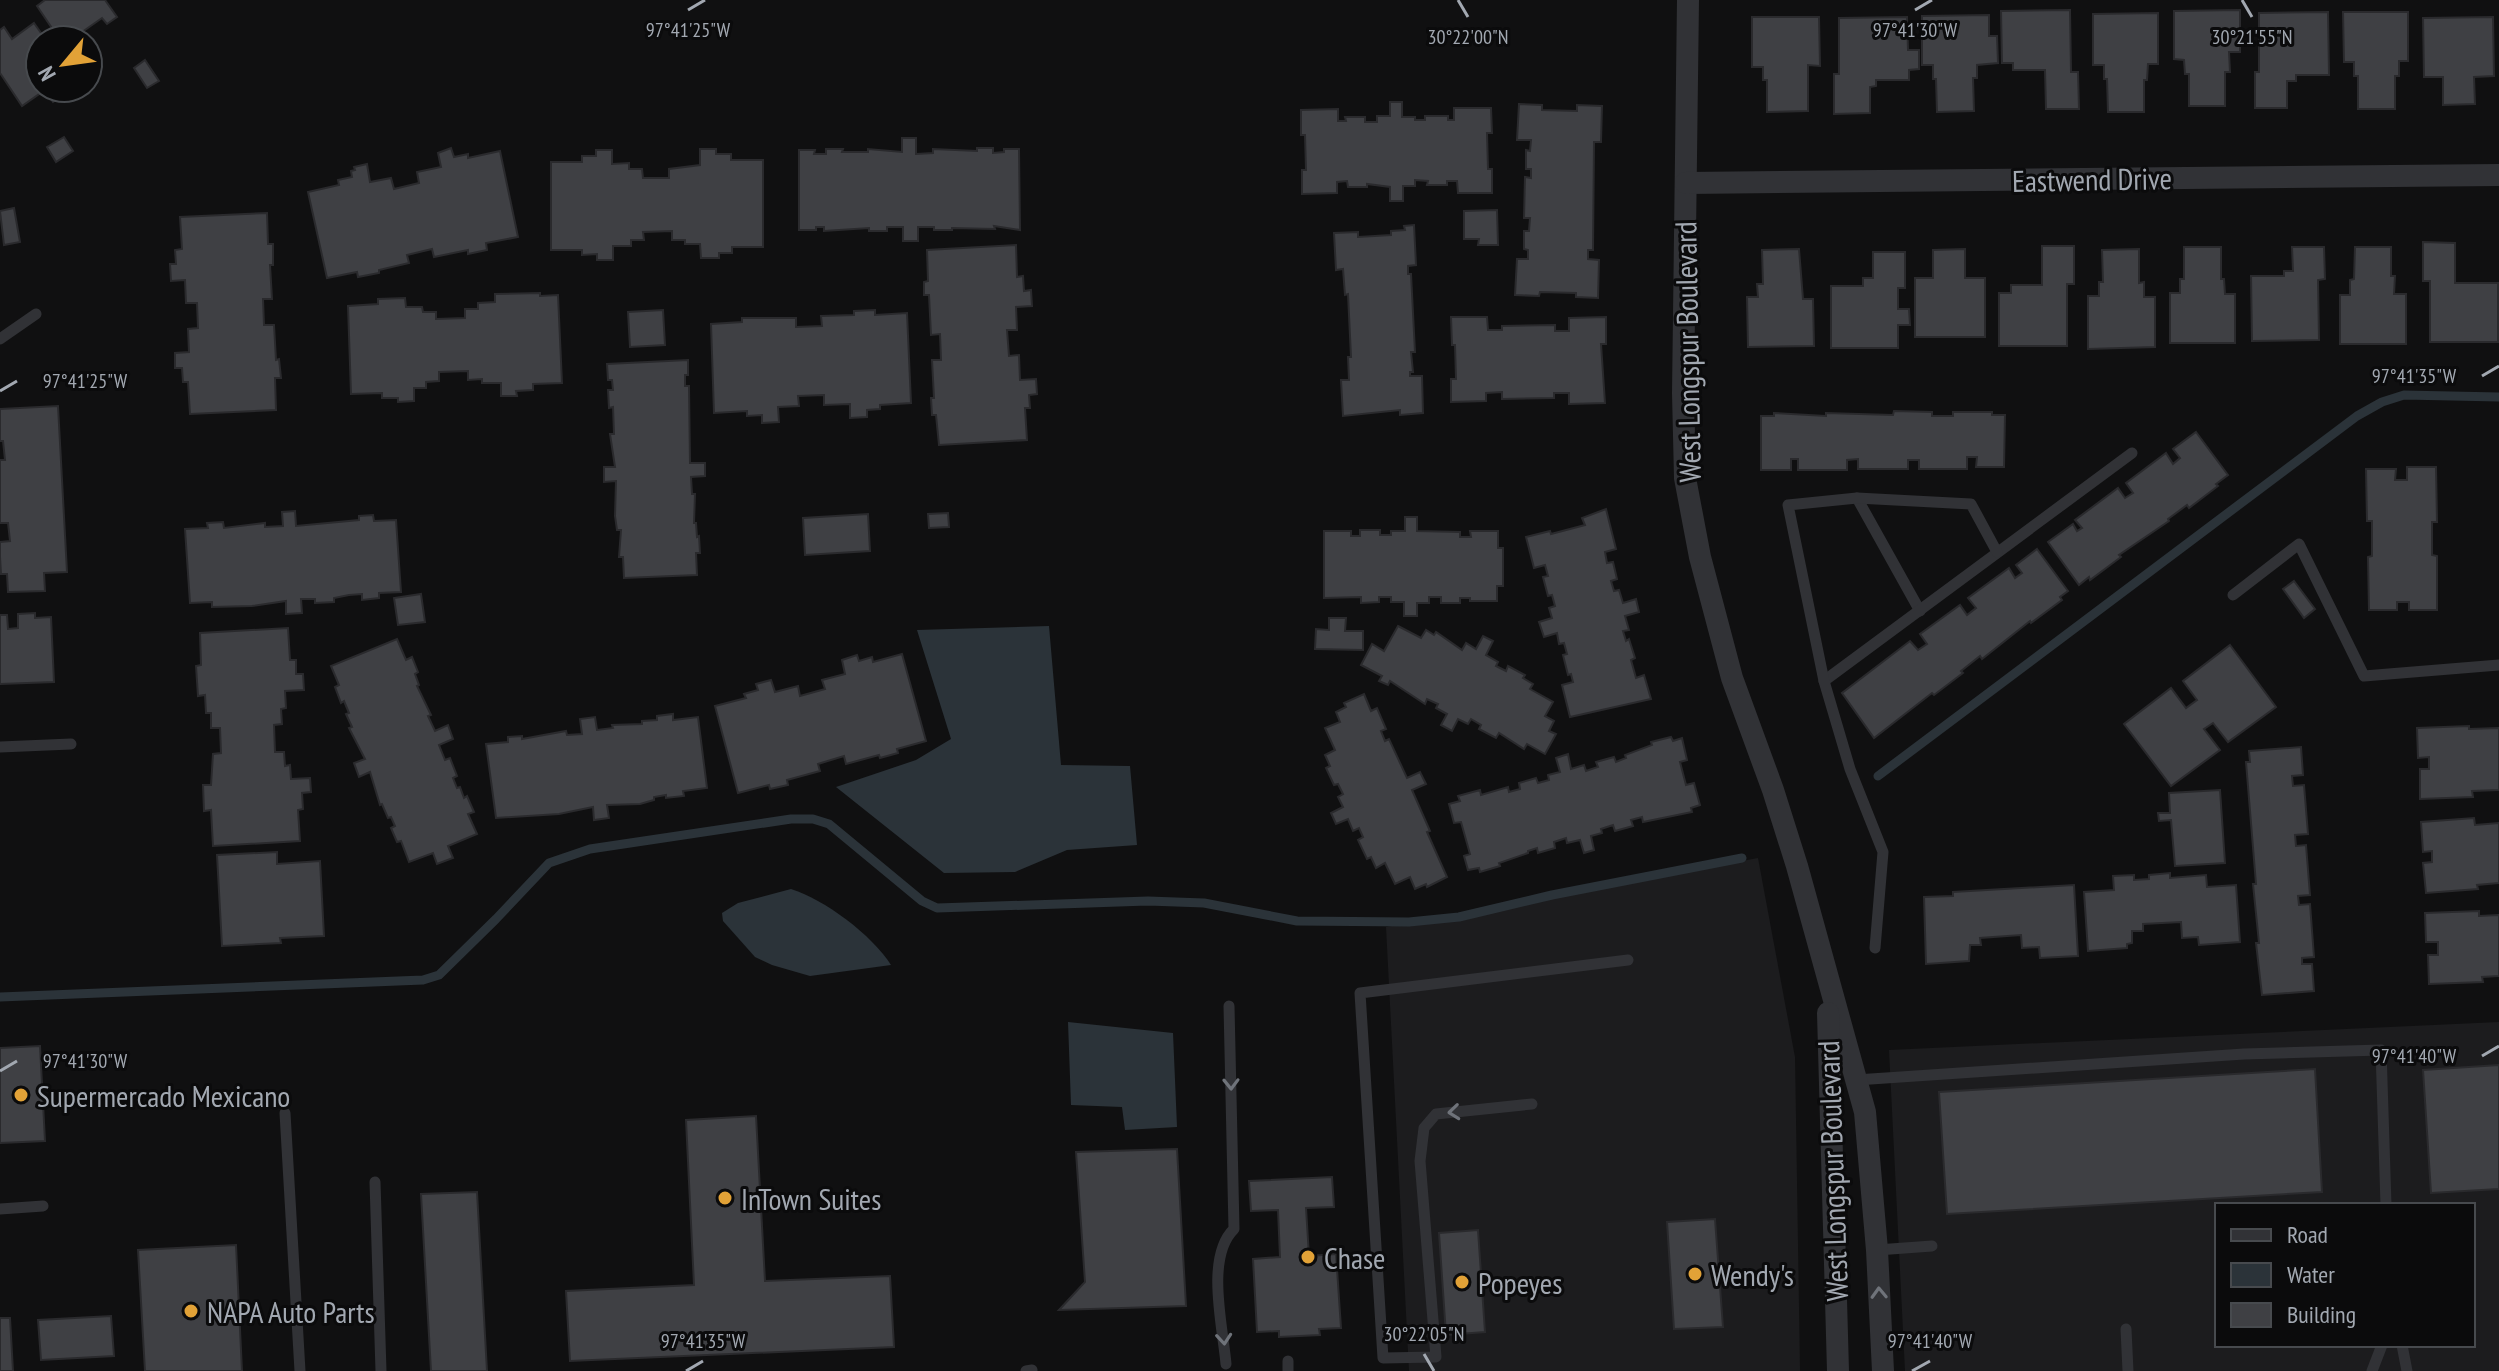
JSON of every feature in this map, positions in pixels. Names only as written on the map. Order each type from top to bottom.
[{"type":"street","name":"West Longspur Boulevard","points":[[1688,0],[1683,393],[1685,478],[1700,557],[1732,678],[1783,820],[1865,1112],[1877,1250],[1883,1371]]},
{"type":"street","name":"Eastwend Drive","points":[[1686,183],[2499,175]]},
{"type":"street","name":"West Longspur Boulevard","points":[[1826,972],[1838,1371]]},
{"type":"lane","points":[[0,339],[36,314]]},
{"type":"lane","points":[[1824,681],[2132,453]]},
{"type":"lane","points":[[1875,948],[1883,852],[1850,769],[1824,681],[1788,505],[1857,498],[1971,504],[1997,552]]},
{"type":"lane","points":[[1857,498],[1920,611]]},
{"type":"lane","points":[[2233,595],[2299,544],[2364,676],[2499,665]]},
{"type":"lane","points":[[0,747],[71,744]]},
{"type":"lane","points":[[1532,1104],[1436,1114],[1424,1128],[1420,1161],[1436,1357],[1383,1358],[1360,993],[1628,960]]},
{"type":"lane","points":[[1226,1364],[1217,1265],[1227,1236],[1234,1229],[1229,1006]]},
{"type":"lane","points":[[1856,1080],[2244,1054],[2381,1050],[2386,1203]]},
{"type":"lane","points":[[285,1113],[300,1371]]},
{"type":"lane","points":[[375,1182],[381,1371]]},
{"type":"lane","points":[[0,1209],[43,1206]]},
{"type":"lane","points":[[1877,1250],[1932,1246]]},
{"type":"lane","points":[[2126,1329],[2128,1371]]},
{"type":"lane","points":[[2372,1371],[2381,1347]]},
{"type":"lane","points":[[2402,1347],[2407,1371]]},
{"type":"lane","points":[[1026,1371],[1032,1370]]},
{"type":"shaded area","points":[[1758,858],[1795,1057],[1800,1371],[1409,1371],[1386,927]]},
{"type":"shaded area","points":[[2499,1022],[2499,1371],[1905,1371],[1889,1050]]},
{"type":"water","points":[[1049,626],[1061,765],[1130,766],[1137,845],[1067,850],[1015,872],[944,873],[836,787],[916,760],[951,739],[917,630]]},
{"type":"water","points":[[791,889],[818,901],[846,920],[872,942],[891,965],[810,976],[755,957],[723,921],[722,913],[738,903]]},
{"type":"water","points":[[1068,1022],[1173,1033],[1177,1127],[1125,1130],[1122,1107],[1071,1105]]},
{"type":"building","points":[[45,0],[105,0],[117,17],[107,24],[102,18],[93,24],[49,24],[37,6]]},
{"type":"building","points":[[2070,10],[2071,72],[2078,72],[2079,109],[2046,109],[2045,70],[2013,70],[2013,63],[2002,63],[2001,11]]},
{"type":"building","points":[[2240,10],[2240,52],[2229,52],[2230,72],[2225,72],[2225,106],[2189,106],[2189,74],[2185,74],[2184,60],[2174,59],[2174,11]]},
{"type":"building","points":[[2328,12],[2329,75],[2296,75],[2296,81],[2287,81],[2287,108],[2255,108],[2255,72],[2259,72],[2259,13]]},
{"type":"building","points":[[2343,12],[2408,12],[2408,61],[2399,61],[2399,76],[2395,76],[2395,109],[2358,109],[2358,76],[2354,76],[2354,62],[2344,62]]},
{"type":"building","points":[[2158,13],[2158,64],[2148,64],[2147,80],[2144,80],[2144,112],[2108,112],[2104,65],[2093,65],[2093,14]]},
{"type":"building","points":[[1989,15],[1989,36],[1997,36],[1998,63],[1977,65],[1977,78],[1973,78],[1974,111],[1937,112],[1933,65],[1922,65],[1922,16]]},
{"type":"building","points":[[1752,17],[1819,17],[1820,66],[1808,65],[1808,111],[1767,112],[1767,80],[1763,80],[1763,67],[1752,67]]},
{"type":"building","points":[[1907,17],[1908,50],[1919,50],[1919,69],[1909,70],[1909,80],[1876,80],[1876,86],[1870,87],[1870,113],[1834,114],[1834,74],[1839,74],[1839,18]]},
{"type":"building","points":[[2493,17],[2494,76],[2474,77],[2475,104],[2443,105],[2443,77],[2424,77],[2423,18]]},
{"type":"building","points":[[4,27],[12,39],[24,30],[25,104],[22,106],[0,73],[0,30]]},
{"type":"building","points":[[145,60],[159,81],[147,88],[134,68]]},
{"type":"building","points":[[1390,102],[1402,102],[1402,117],[1415,117],[1415,120],[1425,120],[1425,116],[1448,116],[1448,120],[1454,120],[1454,108],[1491,108],[1492,133],[1487,133],[1492,193],[1458,193],[1457,181],[1447,181],[1447,185],[1427,185],[1428,181],[1415,180],[1415,186],[1403,186],[1403,201],[1390,201],[1390,187],[1367,184],[1367,187],[1348,187],[1347,181],[1337,182],[1337,193],[1302,194],[1302,170],[1306,170],[1301,110],[1338,109],[1338,121],[1346,121],[1345,117],[1365,117],[1365,122],[1377,122],[1377,116],[1390,116]]},
{"type":"building","points":[[1519,104],[1542,105],[1542,110],[1577,111],[1577,105],[1602,106],[1601,142],[1594,142],[1593,250],[1588,250],[1588,259],[1599,260],[1598,298],[1576,297],[1576,293],[1515,295],[1517,259],[1528,259],[1528,250],[1524,249],[1524,231],[1529,231],[1530,218],[1524,218],[1525,177],[1531,178],[1531,169],[1526,169],[1526,150],[1530,151],[1531,140],[1517,140]]},
{"type":"building","points":[[64,137],[73,151],[56,162],[47,147]]},
{"type":"building","points":[[902,138],[916,138],[916,154],[933,153],[933,149],[977,151],[977,148],[993,148],[993,153],[1019,149],[1020,230],[994,226],[995,229],[952,230],[918,227],[918,241],[903,241],[903,227],[887,227],[887,231],[869,231],[869,228],[824,231],[824,227],[799,230],[799,150],[815,150],[814,154],[826,154],[826,149],[902,152]]},
{"type":"building","points":[[451,148],[454,157],[468,154],[468,158],[500,151],[518,237],[486,243],[487,250],[468,254],[468,250],[434,257],[432,249],[407,255],[409,263],[379,270],[379,273],[358,277],[357,272],[327,278],[308,192],[339,185],[338,180],[352,177],[354,167],[367,164],[370,182],[391,178],[394,189],[419,183],[417,172],[441,167],[438,153]]},
{"type":"building","points":[[700,149],[716,149],[716,154],[731,154],[731,160],[763,160],[763,247],[732,247],[732,253],[719,253],[719,258],[701,258],[700,244],[672,240],[672,231],[643,232],[644,240],[631,240],[631,246],[613,246],[613,260],[597,260],[597,254],[582,255],[582,250],[551,250],[551,162],[582,162],[582,156],[596,156],[596,150],[612,150],[612,164],[629,163],[629,169],[642,169],[643,178],[669,178],[669,169],[700,165]]},
{"type":"building","points":[[14,208],[20,242],[4,245],[0,211]]},
{"type":"building","points":[[1497,210],[1498,245],[1478,245],[1479,239],[1464,239],[1464,211]]},
{"type":"building","points":[[267,213],[268,244],[273,244],[273,265],[270,265],[272,299],[263,299],[264,325],[274,325],[276,360],[279,359],[281,378],[275,378],[276,410],[190,414],[188,382],[183,382],[182,368],[175,368],[175,353],[189,352],[188,329],[198,328],[197,303],[186,303],[185,280],[171,281],[170,264],[176,264],[175,250],[182,249],[180,217]]},
{"type":"building","points":[[1414,225],[1416,265],[1408,266],[1415,352],[1411,352],[1413,372],[1410,376],[1422,376],[1423,413],[1400,415],[1400,410],[1343,416],[1341,380],[1349,380],[1348,357],[1351,357],[1348,294],[1345,295],[1343,269],[1336,270],[1334,233],[1358,232],[1358,237],[1391,235],[1391,231],[1405,230],[1404,226]]},
{"type":"building","points":[[2423,242],[2455,243],[2455,283],[2498,283],[2498,342],[2430,342],[2430,281],[2423,281]]},
{"type":"building","points":[[1016,245],[1017,277],[1023,276],[1024,291],[1031,290],[1032,306],[1016,307],[1017,330],[1007,330],[1009,356],[1019,355],[1020,380],[1036,379],[1037,394],[1029,395],[1030,408],[1025,408],[1027,440],[939,445],[931,398],[934,398],[932,360],[941,360],[940,334],[931,335],[929,295],[924,295],[924,282],[928,281],[927,250]]},
{"type":"building","points":[[2042,246],[2074,246],[2074,284],[2067,284],[2067,346],[1999,346],[1999,293],[2011,293],[2011,285],[2042,285]]},
{"type":"building","points":[[2184,247],[2221,247],[2221,279],[2224,279],[2225,294],[2235,294],[2235,343],[2170,343],[2170,293],[2180,293],[2180,279],[2184,279]]},
{"type":"building","points":[[2292,247],[2324,247],[2325,279],[2318,280],[2319,340],[2252,341],[2251,276],[2284,276],[2284,271],[2293,271]]},
{"type":"building","points":[[2355,247],[2391,247],[2394,294],[2406,294],[2406,344],[2340,344],[2340,295],[2350,295]]},
{"type":"building","points":[[1799,249],[1803,299],[1813,299],[1814,346],[1748,347],[1747,297],[1758,297],[1757,284],[1763,284],[1762,250]]},
{"type":"building","points":[[1965,249],[1965,278],[1985,278],[1985,337],[1915,337],[1915,278],[1933,278],[1933,250]]},
{"type":"building","points":[[2139,249],[2139,283],[2144,282],[2144,297],[2155,297],[2155,347],[2088,349],[2088,296],[2099,296],[2099,282],[2103,282],[2102,250]]},
{"type":"building","points":[[1873,252],[1905,252],[1905,288],[1898,288],[1898,309],[1909,309],[1910,325],[1898,325],[1898,348],[1831,348],[1831,286],[1863,286],[1863,278],[1873,278]]},
{"type":"building","points":[[540,293],[540,296],[558,295],[562,383],[533,384],[533,390],[516,391],[517,396],[501,396],[501,383],[468,380],[468,371],[439,372],[439,381],[426,382],[426,388],[414,388],[414,401],[398,402],[398,398],[382,398],[382,393],[351,394],[348,306],[378,304],[378,299],[405,298],[406,307],[422,307],[423,312],[436,312],[436,319],[465,318],[465,309],[478,309],[478,303],[495,302],[495,294]]},
{"type":"building","points":[[663,310],[665,345],[630,347],[628,312]]},
{"type":"building","points":[[875,310],[875,315],[907,313],[911,403],[880,405],[880,409],[867,410],[867,417],[850,418],[850,404],[824,405],[824,395],[798,396],[799,406],[778,407],[779,422],[762,423],[762,415],[747,416],[747,411],[714,413],[711,324],[742,322],[742,318],[796,318],[796,327],[822,326],[821,316],[854,315],[854,311]]},
{"type":"building","points":[[1451,317],[1487,317],[1488,330],[1502,330],[1502,326],[1555,325],[1555,331],[1569,331],[1569,318],[1606,317],[1606,344],[1601,344],[1605,403],[1569,404],[1569,393],[1554,393],[1554,398],[1502,399],[1502,392],[1486,393],[1486,401],[1451,402],[1451,379],[1456,379]]},
{"type":"building","points":[[688,360],[685,386],[689,386],[690,463],[705,463],[705,476],[691,477],[692,494],[695,494],[694,523],[699,536],[697,575],[624,578],[623,557],[619,557],[621,530],[617,530],[615,516],[616,481],[604,482],[604,467],[615,467],[610,434],[614,434],[613,407],[609,408],[608,390],[613,390],[612,380],[608,380],[607,364]]},
{"type":"building","points":[[58,406],[67,572],[44,573],[45,591],[8,592],[7,574],[1,574],[0,557],[0,542],[10,541],[8,523],[0,523],[0,460],[5,460],[3,441],[0,441],[0,409]]},
{"type":"building","points":[[1894,411],[1932,412],[1932,416],[1953,416],[1953,412],[2005,415],[2004,467],[1976,467],[1977,457],[1967,457],[1967,469],[1919,469],[1919,460],[1908,460],[1908,469],[1858,469],[1858,459],[1847,460],[1847,470],[1798,470],[1798,459],[1791,459],[1791,470],[1761,470],[1761,416],[1774,416],[1774,413],[1893,415]]},
{"type":"building","points":[[2196,432],[2228,475],[2189,508],[2187,505],[2090,580],[2089,577],[2079,585],[2048,542],[2073,524],[2077,531],[2082,528],[2075,520],[2118,488],[2125,498],[2133,493],[2126,483],[2166,453],[2173,464],[2180,458],[2173,449]]},
{"type":"building","points":[[2407,467],[2436,467],[2437,522],[2432,522],[2432,555],[2437,556],[2437,610],[2409,610],[2409,602],[2397,602],[2397,610],[2369,610],[2368,557],[2372,556],[2372,521],[2367,521],[2366,469],[2396,469],[2395,480],[2407,480]]},
{"type":"building","points":[[1606,509],[1616,549],[1605,552],[1607,563],[1613,562],[1617,579],[1611,581],[1614,591],[1619,590],[1623,603],[1636,599],[1639,612],[1625,616],[1629,630],[1623,631],[1635,658],[1631,660],[1636,678],[1644,675],[1651,699],[1570,717],[1562,685],[1573,682],[1563,655],[1567,654],[1564,643],[1559,644],[1557,633],[1544,637],[1539,622],[1552,618],[1549,608],[1555,606],[1552,595],[1548,596],[1543,577],[1548,576],[1545,565],[1534,568],[1526,537],[1585,525],[1582,518]]},
{"type":"building","points":[[295,511],[296,526],[359,520],[359,516],[373,515],[374,521],[396,520],[401,592],[379,593],[379,598],[362,600],[362,594],[349,595],[334,598],[334,602],[315,603],[315,599],[301,599],[302,613],[286,614],[286,601],[212,607],[212,602],[190,603],[185,529],[208,528],[207,523],[223,522],[224,528],[265,523],[265,527],[283,526],[282,512]]},
{"type":"building","points":[[948,513],[949,527],[929,528],[928,514]]},
{"type":"building","points":[[868,514],[870,551],[805,555],[803,518]]},
{"type":"building","points":[[1405,517],[1417,517],[1417,531],[1460,532],[1460,537],[1471,537],[1470,531],[1498,531],[1498,548],[1503,548],[1503,586],[1497,586],[1497,601],[1460,598],[1460,603],[1441,603],[1441,597],[1429,597],[1429,603],[1417,603],[1417,616],[1404,616],[1404,602],[1391,602],[1391,597],[1379,597],[1379,602],[1361,603],[1361,597],[1324,598],[1324,531],[1351,531],[1351,536],[1360,536],[1360,530],[1380,530],[1380,535],[1391,535],[1391,531],[1405,531]]},
{"type":"building","points":[[2037,549],[2068,591],[2060,597],[2062,600],[1982,659],[1980,656],[1961,671],[1963,673],[1874,738],[1842,693],[1910,641],[1918,650],[1927,644],[1920,634],[1960,605],[1967,615],[1976,608],[1968,598],[2009,568],[2015,578],[2022,573],[2016,565]]},
{"type":"building","points":[[2294,581],[2315,609],[2304,618],[2283,589]]},
{"type":"building","points":[[421,594],[425,622],[398,625],[394,598]]},
{"type":"building","points":[[35,613],[35,618],[51,617],[54,682],[0,684],[0,615],[7,615],[8,629],[18,628],[18,614]]},
{"type":"building","points":[[1329,618],[1346,618],[1345,631],[1363,631],[1363,650],[1315,649],[1316,629],[1329,630]]},
{"type":"building","points":[[1398,626],[1421,638],[1426,630],[1434,635],[1436,632],[1462,650],[1466,643],[1476,649],[1483,636],[1493,641],[1486,655],[1498,662],[1496,666],[1506,671],[1508,666],[1525,675],[1523,678],[1533,684],[1530,689],[1553,702],[1545,716],[1554,721],[1549,731],[1556,734],[1545,754],[1527,744],[1524,749],[1499,733],[1496,738],[1479,729],[1481,725],[1471,719],[1468,724],[1458,719],[1452,731],[1441,725],[1447,714],[1436,708],[1438,704],[1427,699],[1425,704],[1390,681],[1388,685],[1379,681],[1382,676],[1361,665],[1372,644],[1384,651]]},
{"type":"building","points":[[288,628],[290,660],[296,660],[296,674],[303,674],[304,690],[285,691],[286,708],[281,709],[282,724],[274,725],[275,752],[284,752],[285,766],[290,765],[291,779],[310,778],[311,792],[302,793],[303,809],[298,810],[300,841],[213,846],[211,810],[204,811],[203,785],[211,785],[213,754],[221,753],[220,728],[211,728],[211,713],[206,713],[205,695],[198,696],[196,666],[201,665],[200,633]]},
{"type":"building","points":[[397,639],[406,660],[412,657],[418,672],[415,674],[417,686],[435,731],[448,725],[453,739],[439,745],[445,760],[450,758],[457,776],[453,778],[457,788],[460,787],[464,798],[467,796],[474,812],[468,814],[477,834],[448,846],[453,858],[437,864],[433,853],[409,862],[401,841],[397,842],[391,828],[395,826],[391,817],[388,818],[380,805],[370,772],[359,777],[354,763],[365,759],[349,728],[352,727],[346,714],[349,713],[344,701],[341,703],[335,687],[339,685],[331,666]]},
{"type":"building","points":[[2230,645],[2276,707],[2228,742],[2213,723],[2204,729],[2220,750],[2171,786],[2124,724],[2171,688],[2186,708],[2197,700],[2183,681]]},
{"type":"building","points":[[902,654],[926,741],[897,749],[898,753],[880,758],[879,755],[846,764],[844,756],[818,764],[820,771],[787,780],[788,785],[770,789],[769,785],[738,793],[715,706],[746,698],[744,694],[758,690],[756,684],[771,680],[775,692],[798,686],[800,696],[825,689],[822,680],[845,674],[842,660],[857,655],[859,661],[872,657],[873,662]]},
{"type":"building","points":[[1364,694],[1371,711],[1377,708],[1386,729],[1381,731],[1385,741],[1389,739],[1407,778],[1420,772],[1426,784],[1412,790],[1447,877],[1427,887],[1426,884],[1415,889],[1410,877],[1395,884],[1385,863],[1376,868],[1371,857],[1367,859],[1358,840],[1363,837],[1359,828],[1353,831],[1348,819],[1336,824],[1331,813],[1343,807],[1338,797],[1343,794],[1338,784],[1334,785],[1326,768],[1330,766],[1325,755],[1335,750],[1325,728],[1340,722],[1336,712],[1346,707],[1344,703]]},
{"type":"building","points":[[673,714],[673,720],[698,717],[707,788],[683,791],[684,796],[654,797],[654,800],[640,804],[607,805],[609,818],[594,820],[593,807],[559,814],[496,818],[486,744],[508,742],[508,737],[522,736],[522,739],[566,731],[567,735],[582,734],[580,719],[595,717],[597,730],[613,728],[612,725],[642,724],[642,721],[657,720],[657,716]]},
{"type":"building","points":[[2469,726],[2469,729],[2499,728],[2499,790],[2472,791],[2473,797],[2420,799],[2420,769],[2429,769],[2429,757],[2418,758],[2417,728]]},
{"type":"building","points":[[1671,737],[1673,741],[1682,738],[1687,760],[1680,762],[1686,785],[1694,783],[1700,805],[1691,808],[1692,812],[1643,822],[1642,817],[1631,820],[1633,826],[1615,831],[1613,825],[1601,829],[1602,833],[1591,836],[1594,850],[1584,853],[1580,840],[1567,843],[1566,838],[1554,842],[1555,848],[1538,853],[1537,848],[1499,863],[1500,866],[1480,872],[1479,868],[1468,870],[1464,856],[1470,854],[1461,822],[1454,823],[1449,804],[1460,801],[1458,796],[1480,790],[1481,795],[1508,787],[1509,792],[1520,789],[1519,783],[1536,778],[1538,783],[1549,780],[1548,775],[1560,772],[1556,758],[1568,754],[1571,769],[1584,765],[1586,771],[1598,767],[1596,762],[1614,757],[1616,762],[1626,758],[1625,755],[1652,745],[1651,742]]},
{"type":"building","points":[[2301,747],[2303,775],[2292,776],[2293,786],[2304,785],[2308,834],[2295,835],[2296,846],[2306,845],[2310,895],[2298,896],[2299,905],[2310,904],[2314,957],[2302,958],[2302,964],[2312,964],[2314,991],[2262,995],[2256,943],[2259,943],[2253,884],[2256,884],[2246,762],[2250,762],[2249,751]]},
{"type":"building","points":[[2220,790],[2225,863],[2175,866],[2171,820],[2159,821],[2158,813],[2170,813],[2169,793]]},
{"type":"building","points":[[2474,818],[2475,825],[2499,823],[2499,883],[2477,885],[2478,889],[2426,893],[2423,863],[2432,862],[2432,851],[2423,852],[2421,822]]},
{"type":"building","points":[[277,852],[277,864],[320,861],[324,936],[280,938],[281,943],[222,946],[217,855]]},
{"type":"building","points":[[2170,873],[2170,878],[2206,875],[2207,887],[2236,885],[2240,942],[2199,945],[2198,937],[2182,938],[2181,922],[2143,924],[2143,931],[2132,931],[2132,943],[2127,944],[2127,948],[2088,951],[2084,892],[2114,890],[2113,876],[2134,875],[2134,880]]},
{"type":"building","points":[[2074,885],[2078,956],[2040,958],[2039,947],[2022,948],[2021,935],[1980,938],[1981,945],[1970,945],[1969,961],[1926,964],[1924,897],[1953,896],[1953,892]]},
{"type":"building","points":[[2479,911],[2479,916],[2499,915],[2499,976],[2482,977],[2483,982],[2429,984],[2428,955],[2438,955],[2438,942],[2426,942],[2425,913]]},
{"type":"building","name":"Supermercado Mexicano","points":[[40,1046],[45,1141],[0,1143],[0,1048]]},
{"type":"building","points":[[2499,1065],[2499,1189],[2431,1193],[2423,1070]]},
{"type":"building","points":[[2315,1069],[2322,1192],[1947,1214],[1939,1092]]},
{"type":"building","name":"InTown Suites","points":[[756,1116],[765,1281],[890,1276],[894,1347],[570,1361],[566,1291],[694,1285],[686,1120]]},
{"type":"building","points":[[1177,1149],[1186,1306],[1059,1310],[1085,1282],[1076,1152]]},
{"type":"building","name":"Chase","points":[[1332,1177],[1334,1207],[1306,1208],[1309,1256],[1336,1254],[1341,1328],[1319,1329],[1320,1335],[1279,1337],[1279,1331],[1257,1332],[1253,1259],[1280,1257],[1278,1210],[1251,1211],[1249,1181]]},
{"type":"building","points":[[477,1192],[487,1371],[431,1371],[421,1194]]},
{"type":"building","name":"Wendy's","points":[[1715,1219],[1723,1327],[1674,1329],[1667,1222]]},
{"type":"building","name":"Popeyes","points":[[1478,1230],[1485,1332],[1446,1335],[1439,1233]]},
{"type":"building","name":"NAPA Auto Parts","points":[[236,1245],[242,1371],[145,1371],[138,1250]]},
{"type":"building","points":[[111,1316],[114,1356],[41,1360],[38,1320]]},
{"type":"building","points":[[0,1318],[10,1318],[13,1371],[0,1371]]},
{"type":"waterway","points":[[1878,776],[2357,416],[2382,402],[2404,395],[2499,397]]},
{"type":"waterway","points":[[0,997],[423,980],[439,975],[549,863],[590,849],[791,819],[813,819],[829,824],[922,901],[937,908],[1148,901],[1204,903],[1297,921],[1409,922],[1459,917],[1552,895],[1742,858]]},
{"type":"place","name":"Supermercado Mexicano","points":[[21,1095]]},
{"type":"place","name":"InTown Suites","points":[[725,1198]]},
{"type":"place","name":"Chase","points":[[1308,1257]]},
{"type":"place","name":"Wendy's","points":[[1695,1274]]},
{"type":"place","name":"Popeyes","points":[[1462,1282]]},
{"type":"place","name":"NAPA Auto Parts","points":[[191,1311]]}]
